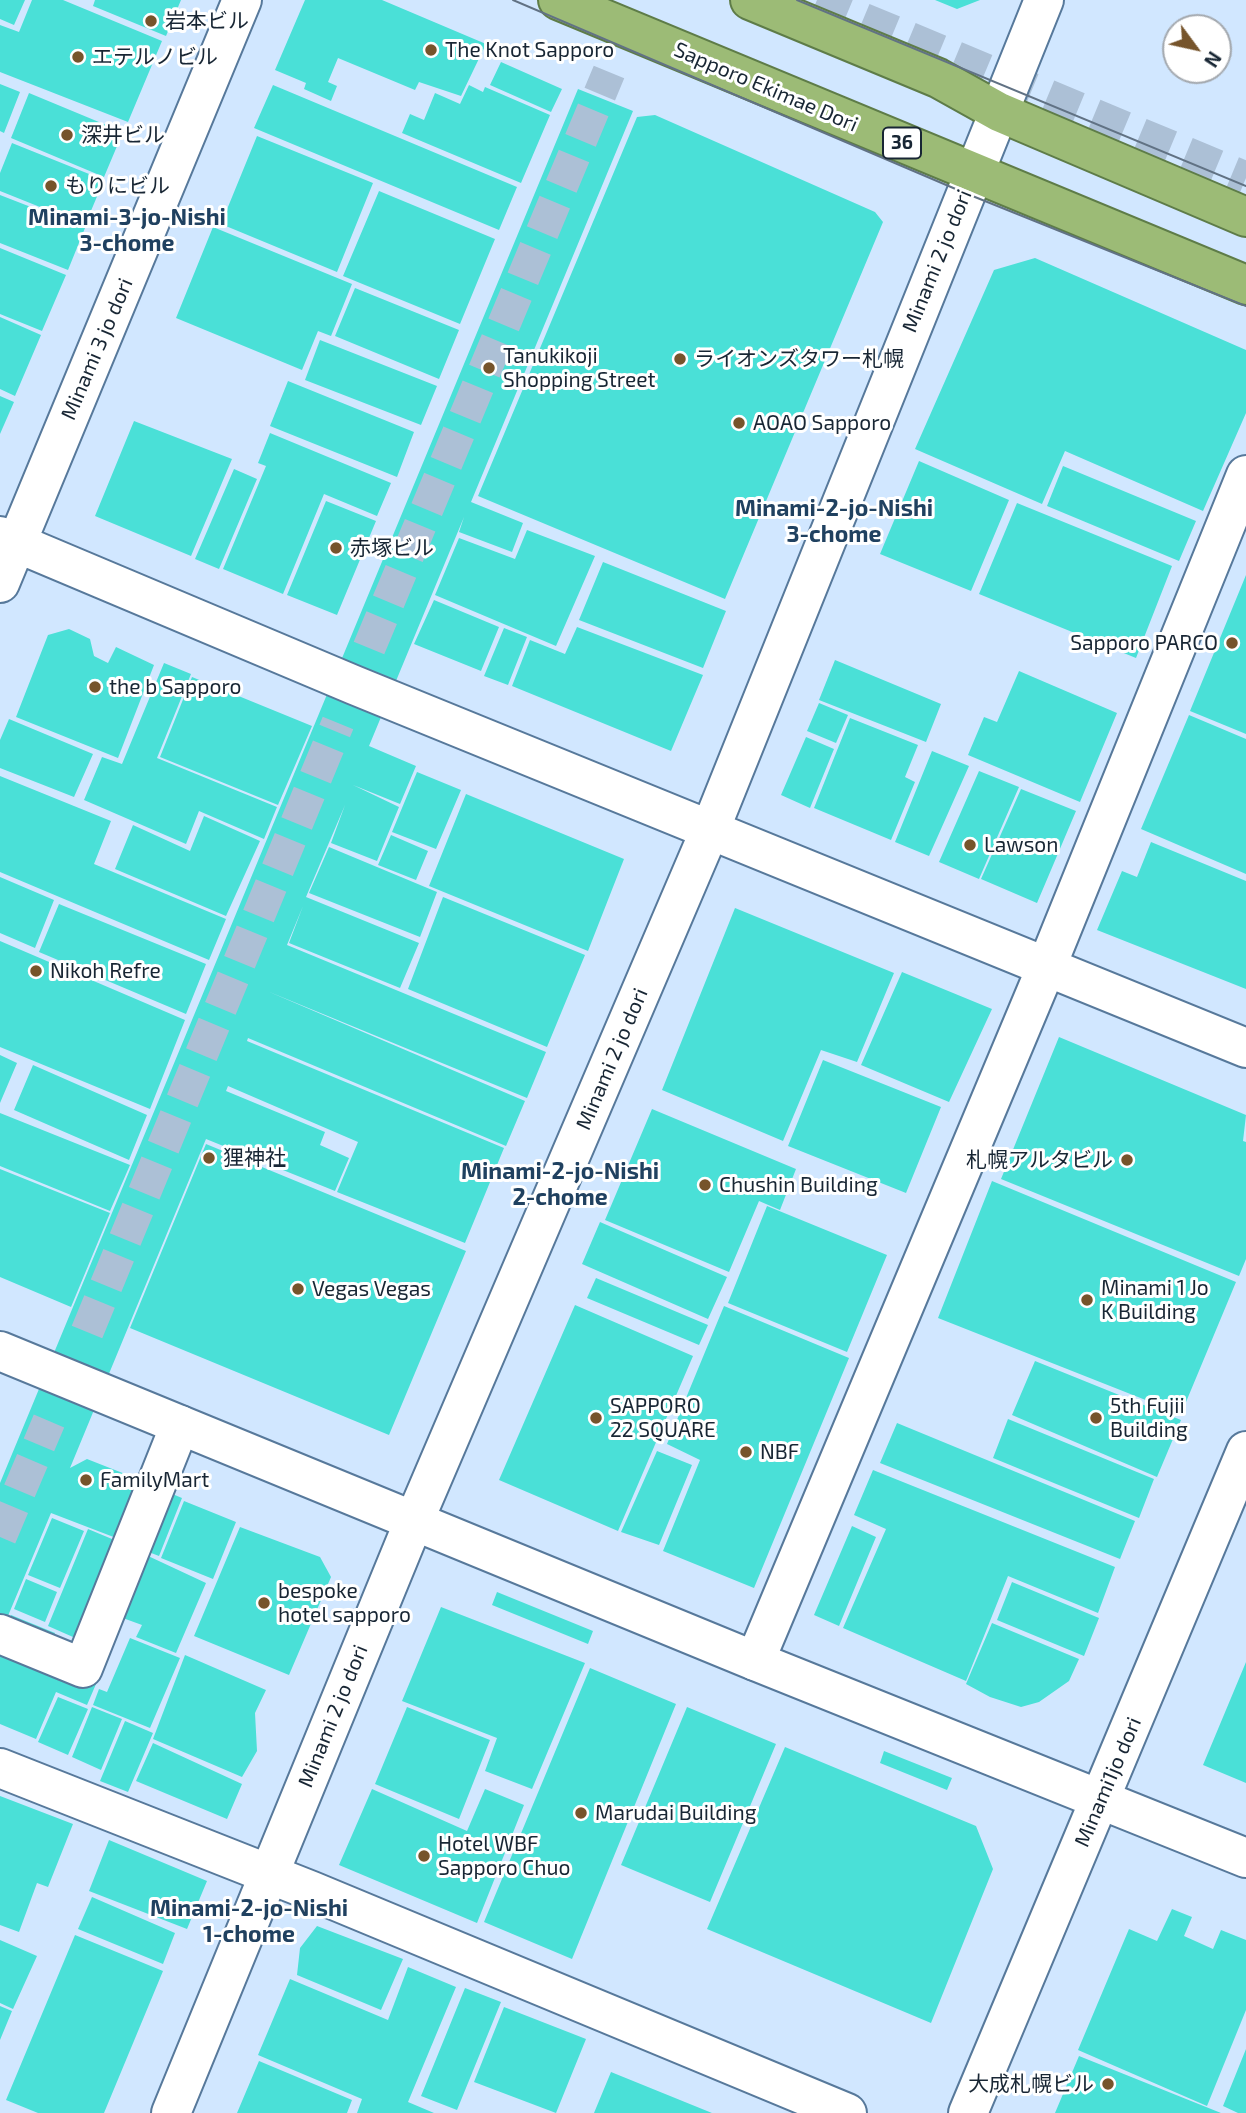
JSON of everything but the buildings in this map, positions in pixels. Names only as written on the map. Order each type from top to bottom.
[{"type":"highway","name":"Sapporo Ekimae Dori","points":[[558,0],[1246,285]]},
{"type":"highway","points":[[750,0],[938,78],[999,112],[1246,217]]},
{"type":"street","name":"Minami 3 jo dori","points":[[0,583],[8,539],[242,0]]},
{"type":"street","name":"Minami 2 jo dori","points":[[171,2113],[414,1521],[710,830],[1044,0]]},
{"type":"street","points":[[755,1661],[1046,968],[1246,475]]},
{"type":"street","points":[[8,539],[710,830],[1246,1048]]},
{"type":"street","points":[[0,1351],[755,1661],[1246,1858]]},
{"type":"street","points":[[0,1634],[83,1668],[180,1425]]},
{"type":"street","name":"Minami1jo dori","points":[[968,2113],[1246,1451]]},
{"type":"street","points":[[0,1768],[847,2113]]},
{"type":"tunnel","points":[[817,0],[1246,178]]},
{"type":"tunnel","points":[[369,648],[609,72]]},
{"type":"tunnel","points":[[87,1332],[338,723]]},
{"type":"tunnel","points":[[0,1537],[49,1421]]},
{"type":"tram line","points":[[513,0],[965,193],[1246,306]]},
{"type":"tram line","points":[[797,0],[1246,186]]},
{"type":"place","name":"岩本ビル","points":[[151,21]]},
{"type":"place","name":"The Knot Sapporo","points":[[431,50]]},
{"type":"place","name":"エテルノビル","points":[[78,57]]},
{"type":"place","name":"深井ビル","points":[[67,135]]},
{"type":"place","name":"もりにビル","points":[[51,186]]},
{"type":"place","name":"ライオンズタワー札幌","points":[[680,359]]},
{"type":"place","name":"Tanukikoji Shopping Street","points":[[489,368]]},
{"type":"place","name":"AOAO Sapporo","points":[[739,423]]},
{"type":"place","name":"赤塚ビル","points":[[336,548]]},
{"type":"place","name":"Sapporo PARCO","points":[[1232,643]]},
{"type":"place","name":"the b Sapporo","points":[[95,687]]},
{"type":"place","name":"Lawson","points":[[970,845]]},
{"type":"place","name":"Nikoh Refre","points":[[36,971]]},
{"type":"place","name":"狸神社","points":[[209,1158]]},
{"type":"place","name":"札幌アルタビル","points":[[1127,1160]]},
{"type":"place","name":"Chushin Building","points":[[705,1185]]},
{"type":"place","name":"Vegas Vegas","points":[[298,1289]]},
{"type":"place","name":"Minami 1 Jo K Building","points":[[1087,1300]]},
{"type":"place","name":"SAPPORO 22 SQUARE","points":[[596,1418]]},
{"type":"place","name":"5th Fujii Building","points":[[1096,1418]]},
{"type":"place","name":"NBF","points":[[746,1452]]},
{"type":"place","name":"FamilyMart","points":[[86,1480]]},
{"type":"place","name":"bespoke hotel sapporo","points":[[264,1603]]},
{"type":"place","name":"Marudai Building","points":[[581,1813]]},
{"type":"place","name":"Hotel WBF Sapporo Chuo","points":[[424,1856]]},
{"type":"place","name":"大成札幌ビル","points":[[1108,2084]]},
{"type":"district","name":"Minami-3-jo-Nishi 3-chome","points":[[127,230]]},
{"type":"district","name":"Minami-2-jo-Nishi 3-chome","points":[[834,521]]},
{"type":"district","name":"Minami-2-jo-Nishi 2-chome","points":[[560,1184]]},
{"type":"district","name":"Minami-2-jo-Nishi 1-chome","points":[[249,1921]]}]
